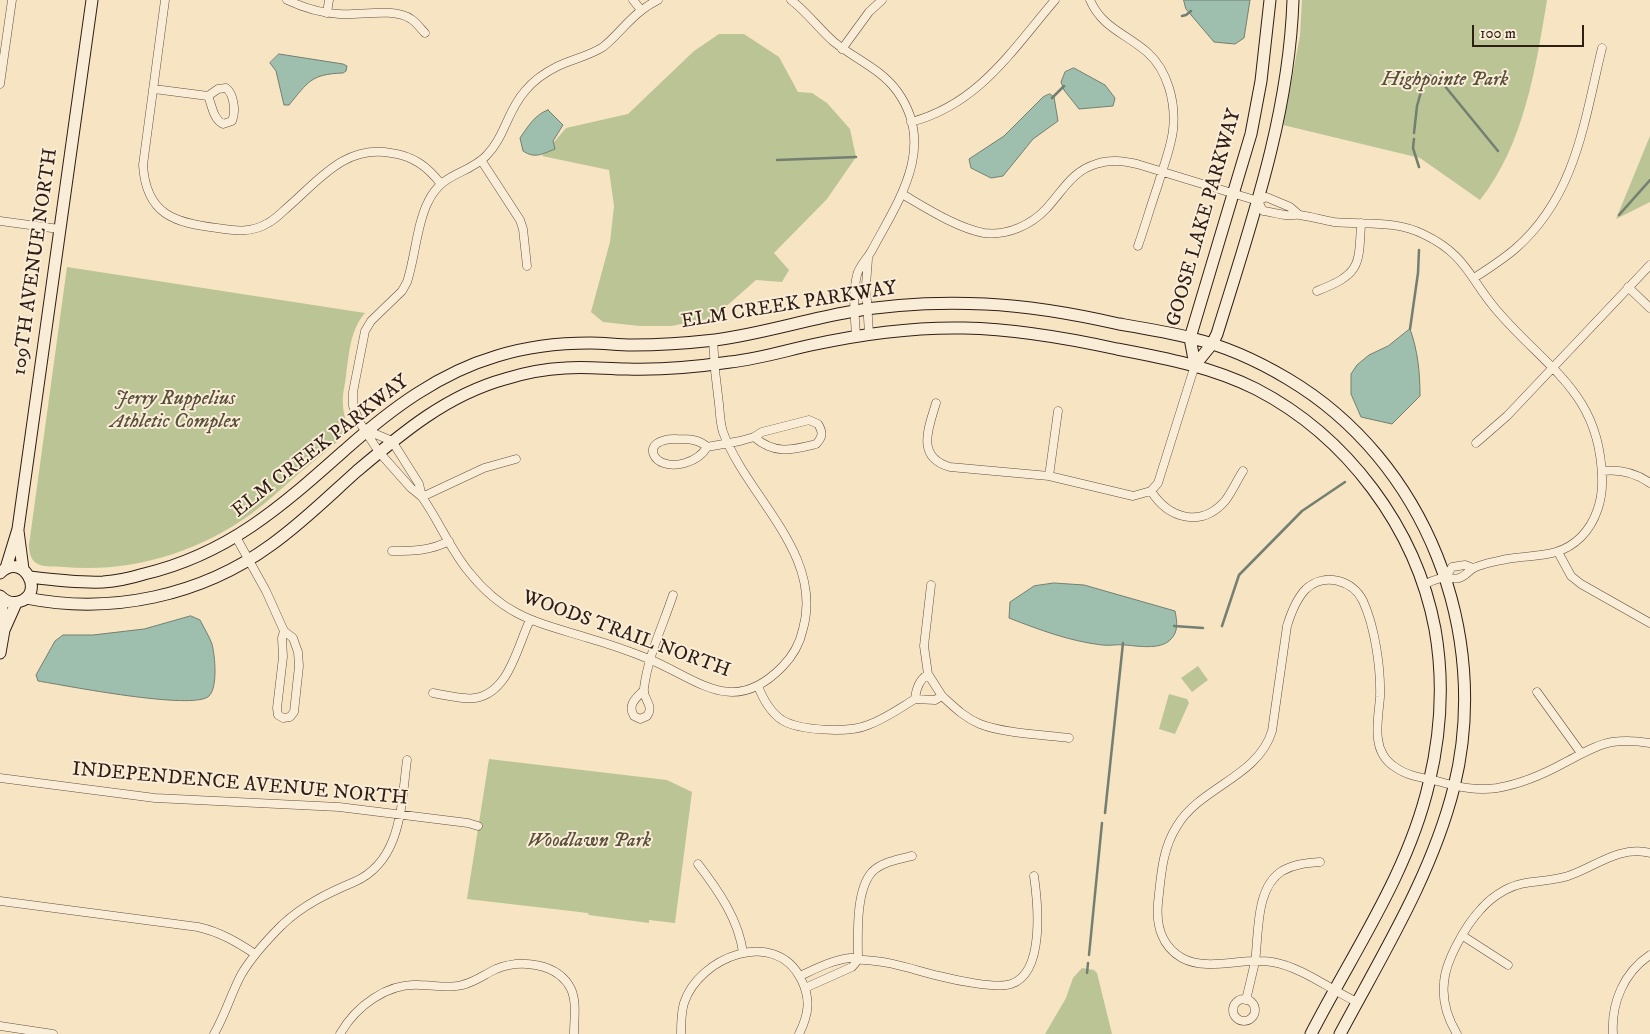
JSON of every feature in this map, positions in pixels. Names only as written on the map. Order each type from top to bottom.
[{"type":"street","points":[[0,84],[12,0]]},
{"type":"street","name":"109TH AVENUE NORTH","points":[[3,571],[18,530],[92,0]]},
{"type":"street","points":[[165,0],[143,165],[146,184],[151,196],[161,210],[173,218],[183,223],[236,231],[257,229],[277,217],[341,161],[363,152],[386,152],[413,159],[425,166],[440,184],[454,174],[481,160],[498,143],[512,110],[525,90],[557,67],[589,55],[604,46],[641,10],[658,0]]},
{"type":"street","points":[[286,0],[315,11],[328,13],[345,15],[385,13],[401,15],[412,19],[424,33]]},
{"type":"street","points":[[328,13],[329,0]]},
{"type":"street","points":[[633,0],[641,10]]},
{"type":"street","points":[[791,0],[826,35],[871,67],[897,90],[911,122],[914,156],[910,174],[902,194],[869,257],[857,273],[854,291],[856,336]]},
{"type":"street","points":[[842,48],[868,12],[882,0]]},
{"type":"street","points":[[911,122],[947,109],[981,84],[1001,66],[1055,0]]},
{"type":"street","points":[[1090,0],[1111,28],[1149,54],[1165,78],[1174,109],[1173,130],[1138,246]]},
{"type":"street","name":"GOOSE LAKE PARKWAY","points":[[1195,365],[1190,338],[1251,134],[1259,90],[1270,0]]},
{"type":"street","name":"GOOSE LAKE PARKWAY","points":[[1195,365],[1212,344],[1217,334],[1258,201],[1275,137],[1285,84],[1293,0]]},
{"type":"street","points":[[1474,278],[1515,248],[1533,231],[1549,211],[1565,184],[1580,142],[1602,48]]},
{"type":"street","points":[[154,88],[208,96],[221,88],[229,90],[234,116],[232,121],[228,123],[218,122],[208,96]]},
{"type":"street","points":[[481,160],[520,220],[523,229],[527,266]]},
{"type":"street","points":[[902,194],[963,226],[974,230],[999,233],[1024,226],[1046,209],[1071,178],[1094,164],[1122,161],[1162,171],[1258,201],[1266,198],[1290,207],[1298,214]]},
{"type":"street","name":"WOODS TRAIL NORTH","points":[[422,497],[411,488],[379,452],[360,423],[353,406],[353,392],[365,331],[371,321],[402,291],[407,282],[427,203],[440,184]]},
{"type":"street","points":[[1258,201],[1263,211],[1288,216],[1298,214],[1333,222],[1406,227],[1439,242],[1454,253],[1498,313],[1553,367],[1575,392],[1586,410],[1599,447],[1602,471],[1601,499],[1597,513],[1581,537],[1558,552],[1508,559],[1473,568],[1465,565],[1452,567],[1446,577]]},
{"type":"street","points":[[0,221],[59,229]]},
{"type":"street","points":[[1317,290],[1340,282],[1353,271],[1359,254],[1361,223]]},
{"type":"street","points":[[869,257],[866,285],[869,334]]},
{"type":"street","points":[[1476,443],[1507,416],[1650,265]]},
{"type":"street","points":[[1628,287],[1650,308]]},
{"type":"street","name":"ELM CREEK PARKWAY","points":[[3,571],[17,567],[26,573],[102,582],[129,578],[186,562],[219,547],[260,522],[366,430],[394,408],[442,379],[466,367],[509,353],[545,346],[586,343],[668,344],[713,340],[737,337],[855,311],[942,304],[985,304],[1065,312],[1212,344],[1254,361],[1288,379],[1321,402],[1354,429],[1374,451],[1398,483],[1419,516],[1446,577],[1456,615],[1464,669],[1464,724],[1454,786],[1426,869],[1402,919],[1340,1034]]},
{"type":"street","name":"ELM CREEK PARKWAY","points":[[1,598],[7,601],[21,600],[67,604],[102,604],[135,601],[167,594],[222,574],[271,545],[392,441],[416,423],[472,390],[530,372],[565,368],[665,369],[714,364],[769,356],[856,336],[925,328],[1005,330],[1083,342],[1207,368],[1254,388],[1280,403],[1304,419],[1333,444],[1352,464],[1374,490],[1394,521],[1422,585],[1434,629],[1440,694],[1438,736],[1422,810],[1410,845],[1381,905],[1311,1034]]},
{"type":"street","name":"WOODS TRAIL NORTH","points":[[392,441],[419,484],[422,497],[468,572],[500,603],[530,620],[650,660],[714,690],[738,692],[758,686],[773,677],[785,664],[802,636],[807,610],[806,585],[802,568],[794,551],[722,430],[713,340]]},
{"type":"street","points":[[936,402],[926,438],[929,452],[935,460],[942,464],[950,467],[1049,476],[1126,495],[1141,495],[1151,491],[1158,483],[1195,365]]},
{"type":"street","points":[[1049,476],[1058,411]]},
{"type":"street","points":[[707,447],[702,442],[675,439],[662,440],[656,443],[652,450],[653,456],[657,461],[667,465],[678,465],[694,460],[707,447],[754,437],[762,432],[809,420],[818,424],[822,435],[816,444],[797,449],[777,450],[763,444],[754,437]]},
{"type":"street","points":[[366,430],[392,441]]},
{"type":"street","points":[[422,497],[484,468],[516,460]]},
{"type":"street","points":[[1151,491],[1162,506],[1172,513],[1184,516],[1204,516],[1225,500],[1243,471]]},
{"type":"street","points":[[1602,471],[1619,471],[1632,474],[1650,483]]},
{"type":"street","name":"109TH AVENUE NORTH","points":[[18,530],[26,573],[31,588],[21,600]]},
{"type":"street","points":[[236,537],[249,559],[284,631],[293,638],[298,652],[299,666],[294,712],[290,717],[283,718],[278,715],[277,708],[284,631]]},
{"type":"street","points":[[392,551],[420,551],[434,548],[449,541]]},
{"type":"street","points":[[1558,552],[1572,576],[1581,584],[1650,623]]},
{"type":"street","points":[[1422,585],[1446,577],[1456,579],[1467,575],[1473,568]]},
{"type":"street","points":[[1357,1002],[1288,966],[1272,962],[1255,961],[1206,964],[1193,962],[1174,953],[1166,944],[1157,924],[1162,867],[1170,838],[1177,825],[1187,813],[1252,762],[1268,744],[1272,731],[1287,626],[1291,612],[1306,589],[1325,580],[1334,580],[1344,582],[1360,594],[1373,633],[1378,664],[1380,696],[1377,738],[1380,750],[1387,761],[1408,774],[1464,789],[1498,787],[1542,773],[1581,753],[1612,742],[1629,740],[1650,743]]},
{"type":"street","points":[[931,585],[924,646],[928,674],[942,696],[965,716],[980,724],[1068,738]]},
{"type":"street","points":[[643,691],[650,660],[673,595]]},
{"type":"street","points":[[1,598],[1,622],[4,630]]},
{"type":"street","points":[[0,653],[4,630],[21,600]]},
{"type":"street","points":[[433,693],[474,699],[492,693],[502,683],[530,620]]},
{"type":"street","points":[[915,699],[916,690],[921,678],[928,674]]},
{"type":"street","points":[[758,686],[768,706],[783,720],[795,725],[846,731],[868,725],[915,699],[935,700],[942,696]]},
{"type":"street","points":[[1537,692],[1581,753]]},
{"type":"street","points":[[214,1034],[241,975],[255,954],[284,924],[301,909],[320,897],[368,874],[388,854],[400,814],[406,760]]},
{"type":"street","name":"INDEPENDENCE AVENUE NORTH","points":[[0,778],[155,798],[339,808],[400,814],[478,826]]},
{"type":"street","points":[[1457,1034],[1450,1023],[1446,1009],[1443,995],[1444,982],[1448,966],[1463,936],[1482,908],[1506,889],[1521,884],[1567,876],[1621,852],[1650,853]]},
{"type":"street","points":[[806,988],[852,967],[858,960],[860,906],[867,879],[879,866],[912,856]]},
{"type":"street","points":[[1246,1000],[1255,961],[1260,911],[1268,888],[1281,872],[1303,864],[1320,862]]},
{"type":"street","points":[[698,864],[735,922],[740,934],[743,953]]},
{"type":"street","points":[[800,976],[832,962],[852,957],[858,960],[886,962],[940,976],[978,983],[1002,986],[1018,981],[1029,969],[1036,942],[1037,902],[1034,876]]},
{"type":"street","points":[[0,901],[198,927],[226,936],[255,954]]},
{"type":"street","points":[[1463,936],[1508,965]]},
{"type":"street","points":[[680,1034],[685,1002],[695,983],[717,963],[743,953],[765,953],[779,956],[794,967],[806,988],[808,1007],[806,1018],[799,1034]]},
{"type":"street","points":[[1613,1034],[1614,1014],[1623,984],[1633,970],[1650,955]]},
{"type":"street","points":[[340,1034],[346,1024],[370,1000],[400,986],[419,984],[449,987],[461,985],[473,982],[496,969],[526,963],[553,971],[570,988],[574,998],[575,1009],[574,1034]]},
{"type":"street","points":[[0,1026],[53,1034]]},
{"type":"green space","name":"Highpointe Park","points":[[1302,0],[1547,0],[1533,78],[1518,130],[1495,178],[1480,200],[1420,158],[1283,125],[1300,36]]},
{"type":"green space","points":[[719,34],[744,34],[779,57],[798,92],[812,93],[827,103],[850,129],[856,157],[827,199],[774,253],[789,270],[782,282],[756,280],[713,318],[671,326],[640,326],[603,322],[591,312],[610,242],[614,206],[609,170],[542,156],[566,128],[628,114],[694,51]]},
{"type":"green space","points":[[1650,136],[1650,202],[1616,219]]},
{"type":"green space","name":"Jerry Ruppelius Athletic Complex","points":[[67,267],[365,313],[353,335],[343,394],[344,411],[350,430],[251,514],[208,540],[162,557],[113,567],[51,567],[39,565],[32,558],[29,545]]},
{"type":"green space","points":[[1198,666],[1208,680],[1192,692],[1181,678]]},
{"type":"green space","points":[[1169,694],[1187,699],[1189,703],[1175,734],[1159,729]]},
{"type":"green space","name":"Woodlawn Park","points":[[489,759],[667,780],[692,792],[675,923],[649,920],[649,923],[589,915],[588,913],[467,899]]},
{"type":"green space","points":[[1082,968],[1094,970],[1097,973],[1112,1034],[1045,1034],[1066,998],[1073,978]]},
{"type":"shaded area","points":[[1184,0],[1250,0],[1244,38],[1235,44],[1214,42],[1186,9]]},
{"type":"shaded area","points":[[279,54],[343,64],[347,66],[346,71],[324,75],[311,81],[289,105],[284,105],[276,71],[270,63]]},
{"type":"shaded area","points":[[1074,68],[1105,85],[1115,98],[1113,106],[1079,109],[1064,90],[1061,82],[1065,72]]},
{"type":"shaded area","points":[[1050,94],[1054,97],[1058,121],[1033,139],[1003,176],[991,178],[971,168],[969,159],[1004,136],[1043,97]]},
{"type":"shaded area","points":[[548,110],[563,125],[553,141],[555,149],[539,155],[531,155],[523,151],[520,138],[535,118]]},
{"type":"shaded area","points":[[1410,329],[1418,362],[1420,396],[1392,424],[1361,417],[1351,394],[1351,374],[1357,365],[1369,355],[1388,346]]},
{"type":"shaded area","points":[[1054,583],[1084,585],[1175,611],[1177,622],[1175,634],[1166,643],[1155,646],[1102,645],[1066,638],[1009,618],[1010,602],[1034,586]]},
{"type":"shaded area","points":[[191,616],[200,620],[212,644],[215,679],[209,696],[198,700],[155,699],[38,681],[36,675],[55,641],[63,635],[93,635],[144,629]]},
{"type":"waterway","points":[[1182,16],[1191,11]]},
{"type":"waterway","points":[[1414,133],[1417,106],[1426,74],[1436,78],[1444,85],[1498,151]]},
{"type":"waterway","points":[[1052,98],[1064,86]]},
{"type":"waterway","points":[[1414,139],[1413,148],[1419,167]]},
{"type":"waterway","points":[[777,160],[856,157]]},
{"type":"waterway","points":[[1619,215],[1650,180]]},
{"type":"waterway","points":[[1410,329],[1418,273],[1419,250]]},
{"type":"waterway","points":[[1222,626],[1239,575],[1302,511],[1345,482]]},
{"type":"waterway","points":[[1174,626],[1203,628]]},
{"type":"waterway","points":[[1105,813],[1123,643]]},
{"type":"waterway","points":[[1089,955],[1102,823]]},
{"type":"waterway","points":[[1087,973],[1088,963]]}]
